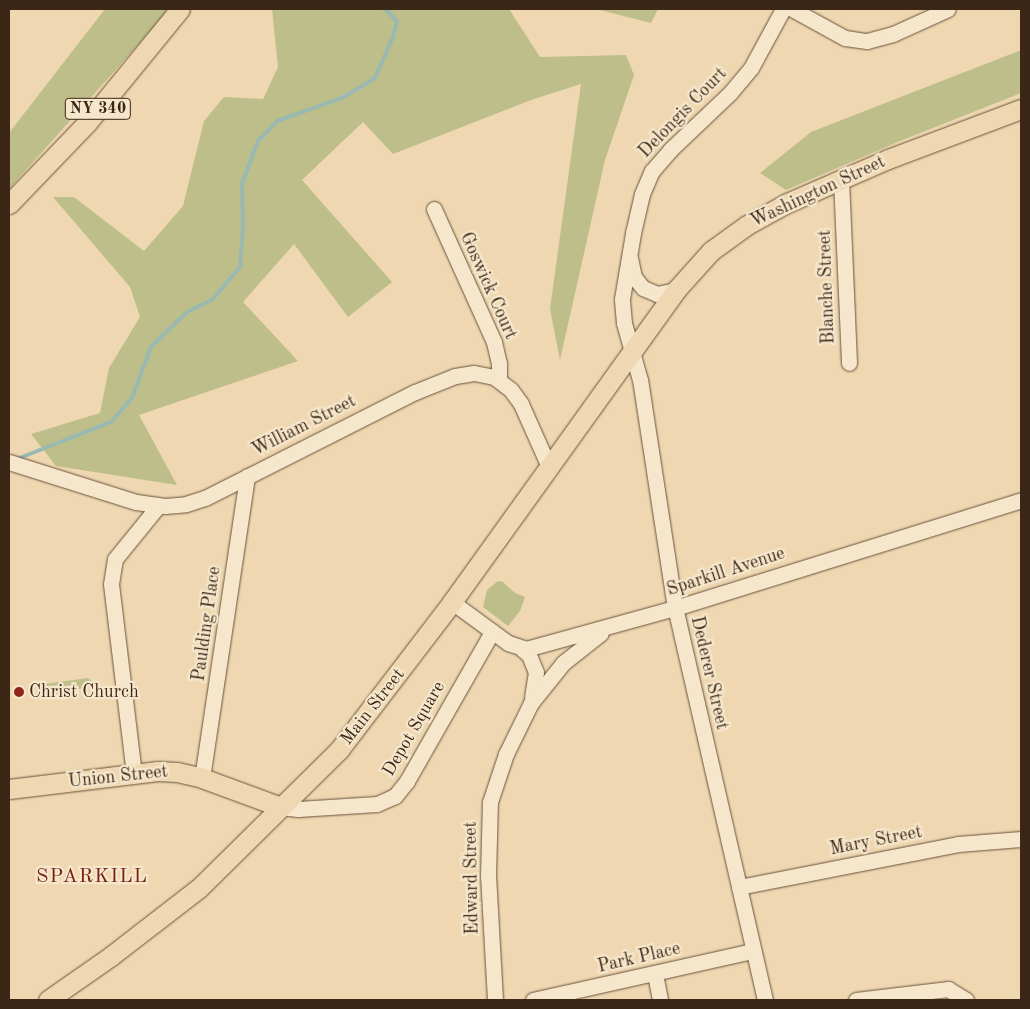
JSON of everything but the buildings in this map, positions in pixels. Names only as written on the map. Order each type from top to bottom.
[{"type":"main road","name":"NY 340","points":[[9,204],[87,122],[180,9]]},
{"type":"main road","name":"Washington Street","points":[[632,352],[676,290],[711,251],[747,224],[841,179],[888,159],[1021,109]]},
{"type":"main road","name":"Main Street","points":[[48,1000],[187,898],[344,745],[452,602],[632,352]]},
{"type":"main road","name":"Union Street","points":[[9,789],[169,771],[202,778],[281,807]]},
{"type":"street","name":"Delongis Court","points":[[632,352],[624,323],[622,299],[628,252],[642,194],[652,171],[670,150],[730,93],[746,74],[772,32],[783,9]]},
{"type":"street","points":[[792,9],[845,38],[867,41],[893,34],[948,9]]},
{"type":"street","name":"Blanche Street","points":[[841,179],[849,363]]},
{"type":"street","name":"Goswick Court","points":[[434,209],[494,342],[499,363],[499,380]]},
{"type":"street","name":"Delongis Court","points":[[628,252],[634,277],[643,288],[657,294],[676,290]]},
{"type":"street","name":"Dederer Street","points":[[632,352],[640,380],[675,608],[764,1000]]},
{"type":"street","name":"William Street","points":[[9,462],[125,499],[158,506],[191,503],[367,415],[438,382],[474,373],[489,375],[499,380],[511,390],[521,404],[549,467]]},
{"type":"street","name":"Paulding Place","points":[[202,778],[246,476]]},
{"type":"street","name":"Sparkill Avenue","points":[[522,649],[675,608],[1021,500]]},
{"type":"street","points":[[134,774],[111,584],[115,559],[158,506]]},
{"type":"street","points":[[452,602],[492,632],[529,655],[536,672],[531,703]]},
{"type":"street","points":[[531,703],[567,660],[588,641],[612,626]]},
{"type":"street","name":"Depot Square","points":[[281,807],[298,809],[377,804],[395,796],[407,781],[492,632]]},
{"type":"street","name":"Edward Street","points":[[495,1000],[488,876],[490,802],[506,754],[531,703]]},
{"type":"street","name":"Mary Street","points":[[739,887],[958,844],[1021,840]]},
{"type":"street","name":"Park Place","points":[[533,1000],[752,951]]},
{"type":"street","points":[[655,974],[660,1000]]},
{"type":"street","points":[[856,1000],[931,989],[948,989],[964,999]]},
{"type":"green space","points":[[105,9],[170,9],[9,189],[9,133]]},
{"type":"green space","points":[[272,9],[509,9],[540,57],[626,55],[634,75],[605,160],[560,360],[550,309],[581,84],[531,100],[393,154],[363,122],[302,180],[392,282],[348,317],[294,244],[243,302],[298,361],[139,415],[177,485],[56,466],[31,434],[100,413],[109,368],[140,317],[130,287],[53,197],[74,197],[144,251],[183,206],[204,121],[224,97],[263,99],[278,67]]},
{"type":"green space","points":[[596,9],[658,9],[651,23]]},
{"type":"green space","points":[[1021,50],[1021,93],[900,141],[786,190],[760,173],[811,132]]},
{"type":"green space","points":[[498,581],[503,582],[515,593],[525,597],[520,611],[508,626],[483,607],[487,590]]},
{"type":"green space","points":[[88,678],[92,681],[87,687],[48,697],[45,697],[40,692],[44,684]]},
{"type":"waterway","points":[[17,459],[111,422],[132,398],[151,347],[187,312],[212,300],[240,267],[243,227],[242,184],[258,141],[277,121],[342,98],[375,78],[393,37],[397,21],[385,9]]},
{"type":"place","name":"Christ Church","points":[[19,692]]},
{"type":"district","name":"SPARKILL","points":[[92,877]]}]
